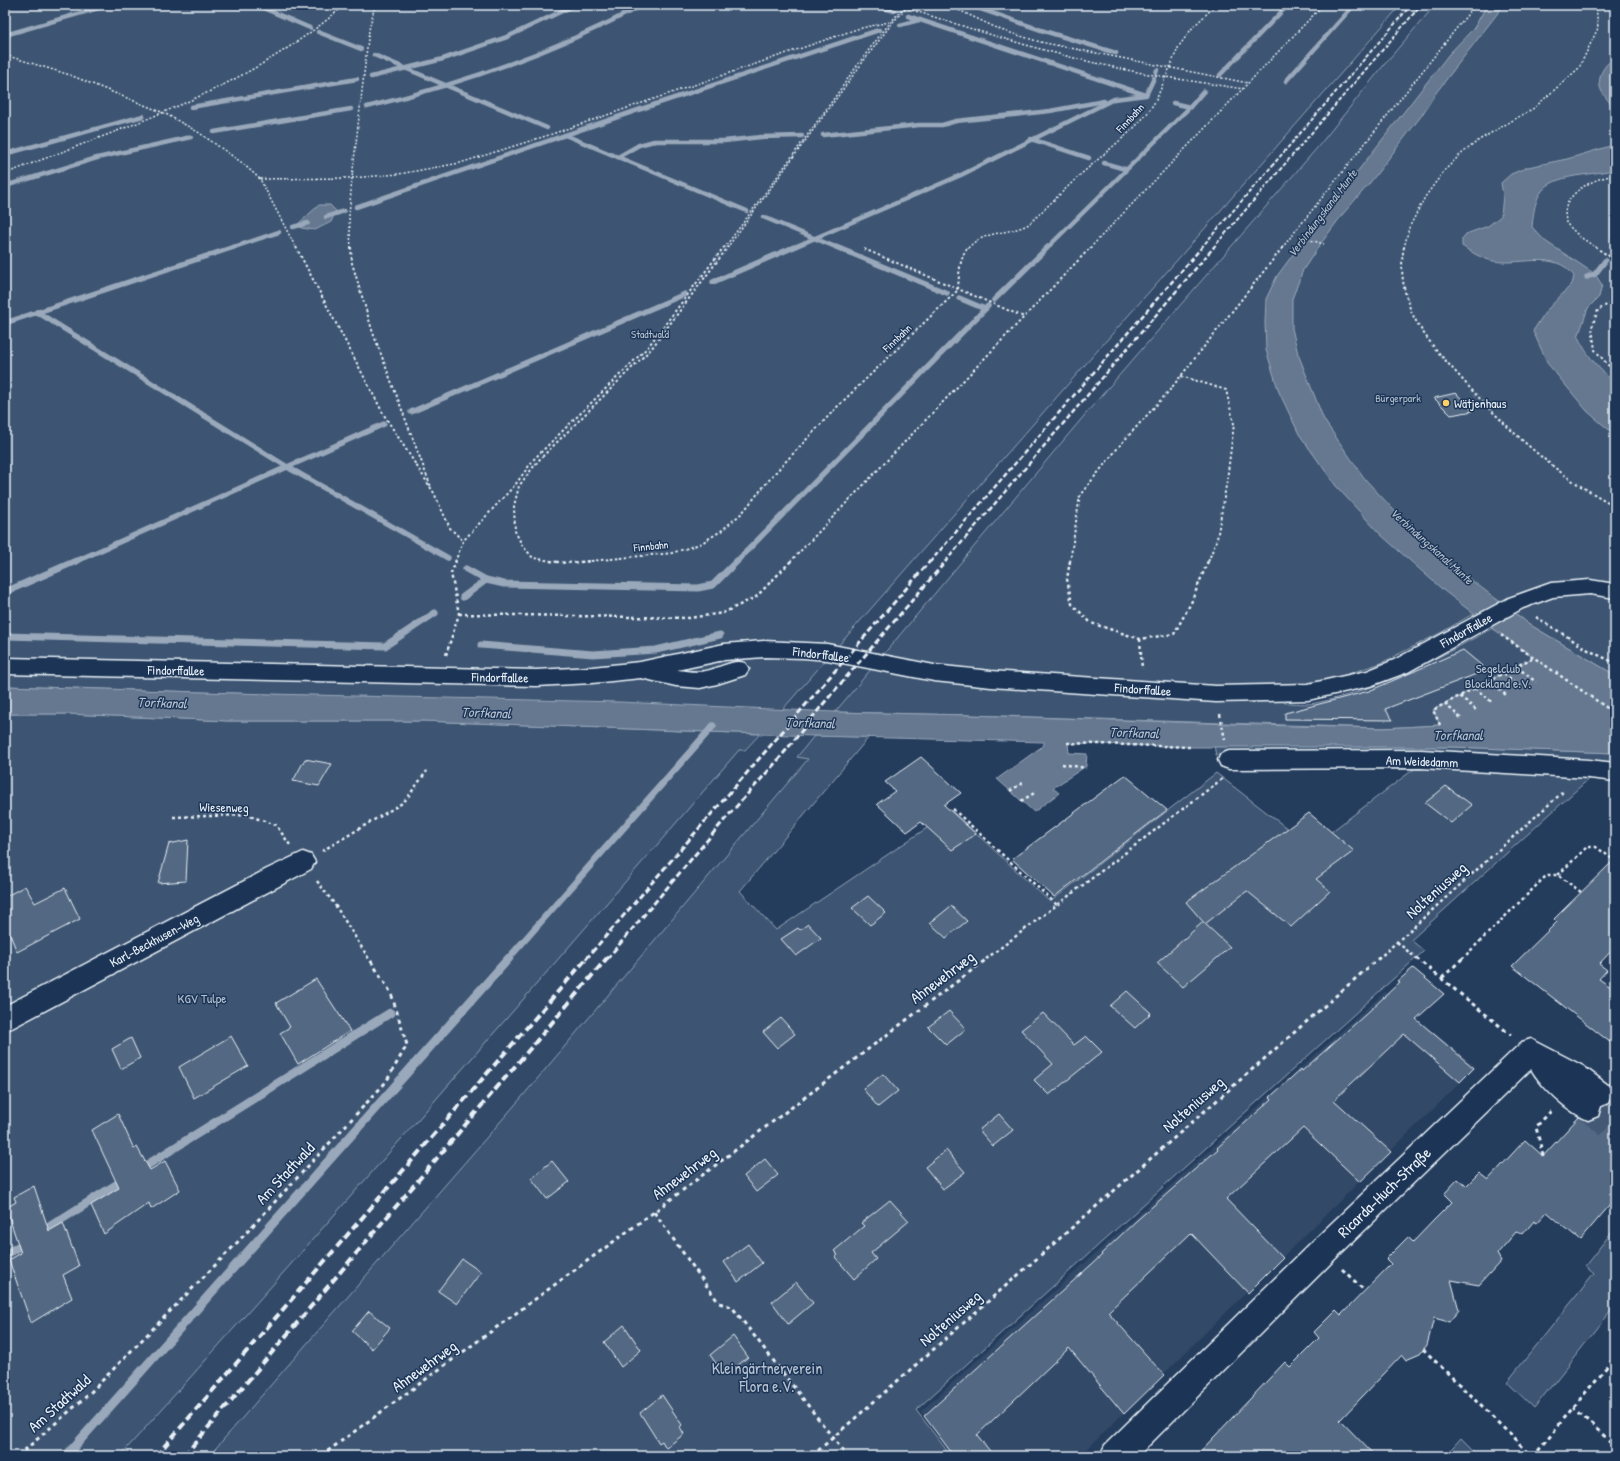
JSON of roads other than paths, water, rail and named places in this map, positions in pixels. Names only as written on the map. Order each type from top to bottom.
[{"type":"street","name":"Findorffallee","points":[[5,666],[536,678],[592,675],[640,670],[724,652],[764,649],[827,652],[934,673],[991,679],[1216,694],[1308,692],[1370,678],[1401,666],[1508,607],[1551,590],[1590,587],[1615,591]]},
{"type":"street","points":[[640,670],[697,680],[725,674],[738,669]]},
{"type":"street","name":"Am Weidedamm","points":[[1228,753],[1421,759],[1589,769],[1615,772]]},
{"type":"street","name":"Karl-Beckhusen-Weg","points":[[5,1019],[303,862]]},
{"type":"street","name":"Ricarda-Huch-Straße","points":[[1116,1456],[1324,1250],[1531,1051],[1585,1098]]},
{"type":"water","name":"Torfkanal","points":[[1487,5],[1504,5],[1435,94],[1422,115],[1369,184],[1342,215],[1303,270],[1292,299],[1292,328],[1298,354],[1324,420],[1365,479],[1416,534],[1454,567],[1532,626],[1615,675],[1615,753],[1452,747],[1190,747],[1068,743],[1069,753],[1087,754],[1086,766],[1053,788],[1059,793],[1034,812],[997,779],[1044,745],[1044,742],[814,736],[423,721],[228,721],[68,714],[5,714],[5,686],[619,702],[835,712],[1291,726],[1383,728],[1440,725],[1433,710],[1534,657],[1492,628],[1443,590],[1380,534],[1336,486],[1299,434],[1279,392],[1266,350],[1266,299],[1277,276],[1297,249],[1449,54],[1474,28]]},
{"type":"water","points":[[1615,58],[1615,110],[1601,90],[1600,79],[1603,69]]},
{"type":"water","points":[[1615,135],[1615,170],[1575,176],[1554,182],[1547,186],[1542,191],[1535,206],[1532,227],[1545,241],[1595,274],[1602,285],[1599,297],[1588,308],[1578,337],[1594,362],[1615,383],[1615,435],[1587,411],[1548,364],[1533,331],[1546,311],[1572,284],[1574,276],[1566,268],[1556,263],[1546,261],[1534,260],[1500,262],[1489,260],[1462,246],[1462,239],[1466,234],[1488,226],[1501,216],[1503,195],[1501,183],[1511,174],[1528,167],[1567,159],[1610,146]]},
{"type":"water","points":[[319,205],[330,205],[336,211],[331,222],[315,230],[301,228],[298,224]]},
{"type":"waterway","points":[[5,35],[109,5]]},
{"type":"waterway","points":[[256,5],[310,28]]},
{"type":"waterway","points":[[406,68],[443,59],[507,37],[575,5]]},
{"type":"waterway","points":[[447,86],[542,52],[610,22],[643,5]]},
{"type":"waterway","points":[[875,5],[894,11]]},
{"type":"waterway","points":[[969,5],[1044,31],[1116,53]]},
{"type":"waterway","points":[[1220,75],[1288,5]]},
{"type":"waterway","points":[[1286,81],[1354,5]]},
{"type":"waterway","points":[[908,16],[1143,94]]},
{"type":"waterway","points":[[900,25],[919,20]]},
{"type":"waterway","points":[[565,135],[879,30]]},
{"type":"waterway","points":[[318,32],[361,49]]},
{"type":"waterway","points":[[374,55],[406,68]]},
{"type":"waterway","points":[[371,77],[406,68]]},
{"type":"waterway","points":[[406,68],[447,86]]},
{"type":"waterway","points":[[1032,139],[1114,99],[1146,95],[1154,78]]},
{"type":"waterway","points":[[191,107],[357,79]]},
{"type":"waterway","points":[[367,107],[447,86]]},
{"type":"waterway","points":[[447,86],[547,128]]},
{"type":"waterway","points":[[1190,107],[1204,91]]},
{"type":"waterway","points":[[823,135],[919,125],[942,125],[956,121],[1050,111],[1104,101]]},
{"type":"waterway","points":[[1173,103],[1190,107]]},
{"type":"waterway","points":[[1047,248],[1190,107]]},
{"type":"waterway","points":[[214,132],[351,109]]},
{"type":"waterway","points":[[5,154],[143,116]]},
{"type":"waterway","points":[[356,207],[565,135]]},
{"type":"waterway","points":[[565,135],[747,211]]},
{"type":"waterway","points":[[618,157],[639,145],[654,141],[724,141],[761,137],[802,136]]},
{"type":"waterway","points":[[5,186],[97,158],[191,137]]},
{"type":"waterway","points":[[814,238],[961,175],[1032,139]]},
{"type":"waterway","points":[[1032,139],[1089,158]]},
{"type":"waterway","points":[[1104,163],[1125,169]]},
{"type":"waterway","points":[[326,217],[344,211]]},
{"type":"waterway","points":[[1615,214],[1613,217],[1613,237],[1615,239]]},
{"type":"waterway","points":[[763,217],[814,238]]},
{"type":"waterway","points":[[293,227],[308,223]]},
{"type":"waterway","points":[[234,247],[279,232]]},
{"type":"waterway","points":[[792,248],[814,238]]},
{"type":"waterway","points":[[814,238],[838,248]]},
{"type":"waterway","points":[[37,312],[234,247]]},
{"type":"waterway","points":[[713,282],[794,247]]},
{"type":"waterway","points":[[836,247],[947,293]]},
{"type":"waterway","points":[[994,300],[1048,247]]},
{"type":"waterway","points":[[1587,277],[1595,274],[1605,261]]},
{"type":"waterway","points":[[411,412],[685,294]]},
{"type":"waterway","points":[[959,298],[985,309]]},
{"type":"waterway","points":[[736,562],[988,306]]},
{"type":"waterway","points":[[5,323],[37,312]]},
{"type":"waterway","points":[[37,312],[287,467]]},
{"type":"waterway","points":[[287,467],[384,424]]},
{"type":"waterway","points":[[74,562],[287,467]]},
{"type":"waterway","points":[[287,467],[448,558]]},
{"type":"waterway","points":[[5,592],[76,561]]},
{"type":"waterway","points":[[486,580],[504,584],[698,588],[713,585],[736,562]]},
{"type":"waterway","points":[[466,569],[486,580]]},
{"type":"waterway","points":[[463,597],[486,580]]},
{"type":"waterway","points":[[5,636],[385,646],[435,613]]},
{"type":"waterway","points":[[481,645],[593,654],[656,650],[720,635]]},
{"type":"waterway","points":[[508,959],[713,726]]},
{"type":"waterway","points":[[66,1456],[509,958]]},
{"type":"waterway","points":[[139,1170],[390,1013]]},
{"type":"waterway","points":[[41,1232],[124,1180]]},
{"type":"waterway","points":[[5,1255],[26,1242]]},
{"type":"tunnel","points":[[1599,1094],[1615,1106]]},
{"type":"tunnel","points":[[1588,1107],[1615,1129]]},
{"type":"railway","points":[[1201,248],[1411,5]]},
{"type":"railway","points":[[1213,248],[1421,5]]},
{"type":"railway","points":[[930,562],[1202,247]]},
{"type":"railway","points":[[945,562],[1214,247]]},
{"type":"railway","points":[[586,959],[930,561]]},
{"type":"railway","points":[[607,959],[726,818],[779,759],[824,703],[946,561]]},
{"type":"railway","points":[[156,1456],[587,958]]},
{"type":"railway","points":[[184,1456],[607,958]]},
{"type":"place","name":"Wätjenhaus","points":[[1446,403]]},
{"type":"water label","name":"Verbindungskanal Munte","points":[[1322,213]]},
{"type":"water label","name":"Verbindungskanal Munte","points":[[1432,546]]},
{"type":"park label","name":"Stadtwald","points":[[650,334]]},
{"type":"park label","name":"Bürgerpark","points":[[1398,398]]},
{"type":"park label","name":"Segelclub Blockland e.V.","points":[[1498,676]]},
{"type":"park label","name":"KGV Tulpe","points":[[202,998]]},
{"type":"park label","name":"Kleingärtnerverein Flora e.V.","points":[[767,1377]]}]
